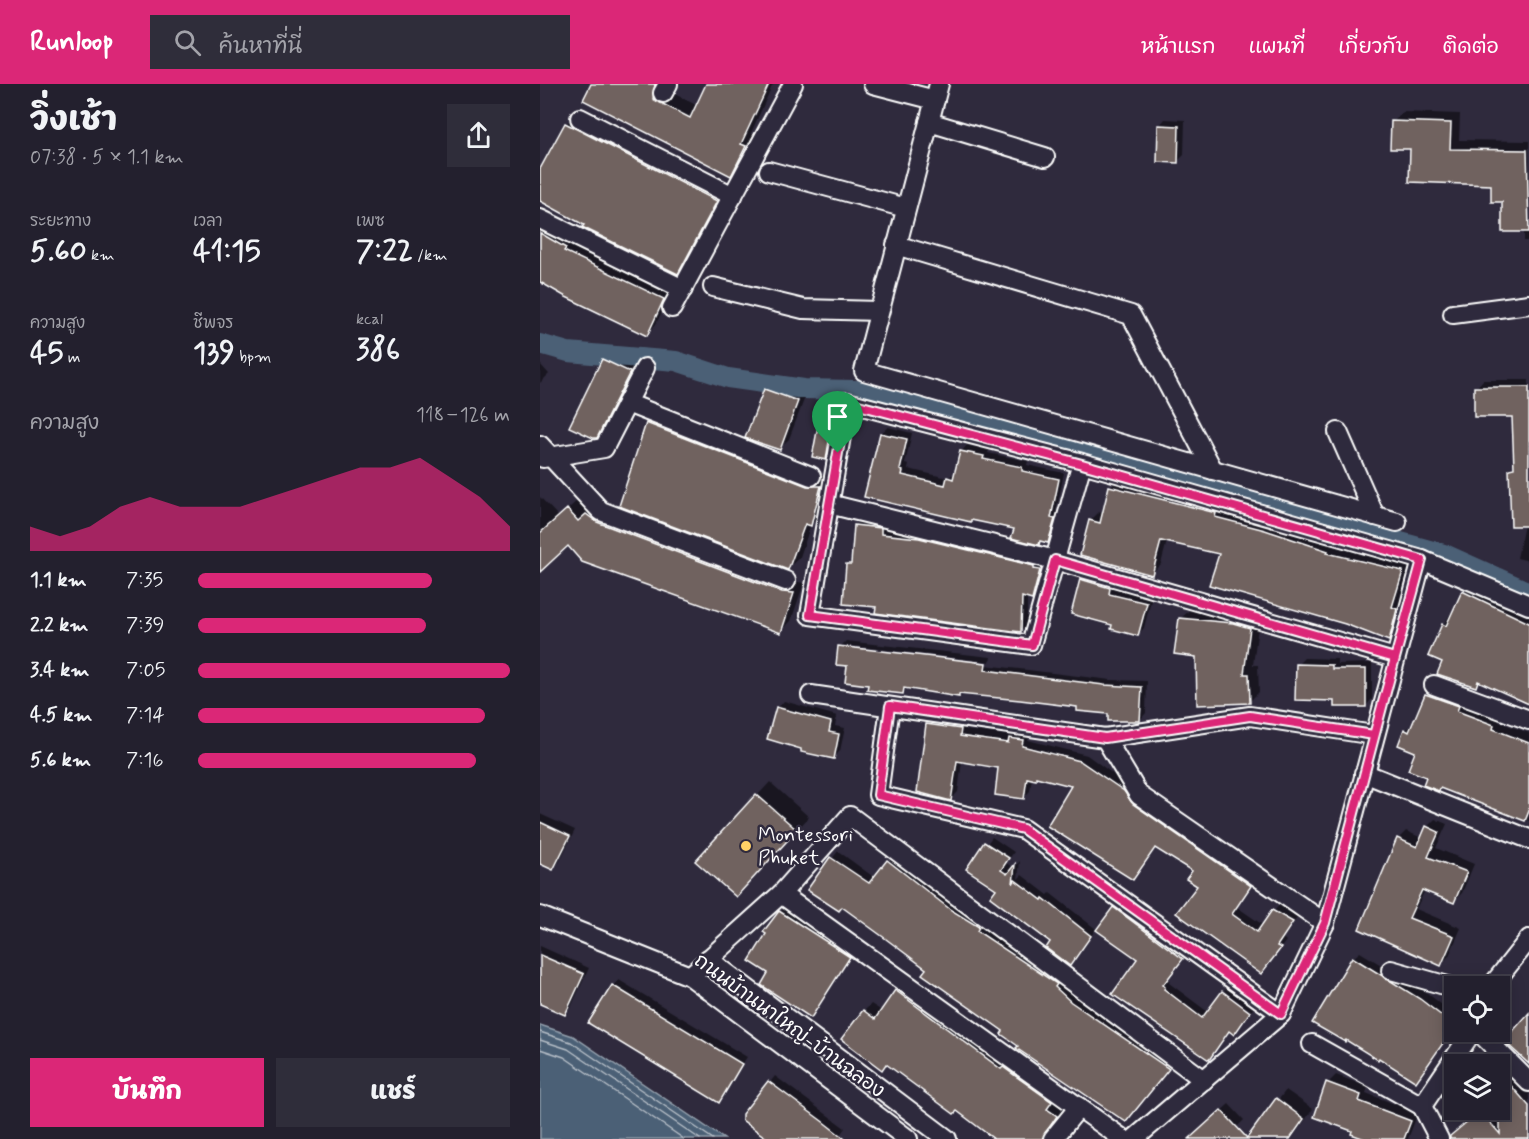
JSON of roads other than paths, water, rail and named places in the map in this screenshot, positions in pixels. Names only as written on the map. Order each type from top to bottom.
[{"type":"street","points":[[672,308],[793,84]]},
{"type":"street","points":[[873,84],[937,92],[864,370],[1396,522]]},
{"type":"street","points":[[580,118],[733,196]]},
{"type":"street","points":[[929,122],[1046,157]]},
{"type":"street","points":[[769,171],[906,208]]},
{"type":"street","points":[[540,219],[683,289]]},
{"type":"street","points":[[896,245],[1131,315],[1213,470]]},
{"type":"street","points":[[714,287],[803,309],[879,311]]},
{"type":"street","points":[[1453,314],[1529,304]]},
{"type":"street","points":[[543,453],[604,448],[645,368]]},
{"type":"street","points":[[1082,464],[1032,645],[810,615],[847,402],[1082,464],[1422,560],[1529,605]]},
{"type":"street","points":[[627,403],[811,476]]},
{"type":"street","points":[[1338,432],[1375,516]]},
{"type":"street","points":[[543,453],[601,511],[786,581]]},
{"type":"street","points":[[829,504],[1055,560],[1395,658]]},
{"type":"street","points":[[1134,1139],[1281,1014],[1325,923],[1422,560]]},
{"type":"street","points":[[1434,685],[1529,720]]},
{"type":"street","points":[[811,695],[1105,738],[1250,716],[1374,735]]},
{"type":"street","points":[[890,706],[878,795],[1023,829],[1281,1014]]},
{"type":"street","points":[[1105,738],[1139,795],[1325,923]]},
{"type":"street","points":[[1364,773],[1529,839]]},
{"type":"street","points":[[690,976],[781,894],[850,816],[1204,1080]]},
{"type":"street","points":[[781,894],[1123,1139]]},
{"type":"street","name":"ถนนบ้านนาใหญ่-บ้านฉลอง","points":[[540,916],[690,976],[908,1139]]},
{"type":"street","points":[[1500,976],[1529,939]]},
{"type":"street","points":[[708,959],[947,1139]]},
{"type":"street","points":[[1391,970],[1444,985]]},
{"type":"street","points":[[1422,1106],[1465,1042]]},
{"type":"street","points":[[1489,1042],[1529,1082]]},
{"type":"street","points":[[1311,1044],[1422,1106],[1439,1139]]},
{"type":"street","points":[[1053,1139],[1078,1107]]},
{"type":"water","points":[[540,1025],[573,1036],[724,1139],[540,1139]]},
{"type":"waterway","points":[[540,344],[568,352],[676,361],[728,378],[804,389],[855,390],[1447,555],[1529,592]]},
{"type":"place","name":"Montessori Phuket","points":[[746,846]]}]
